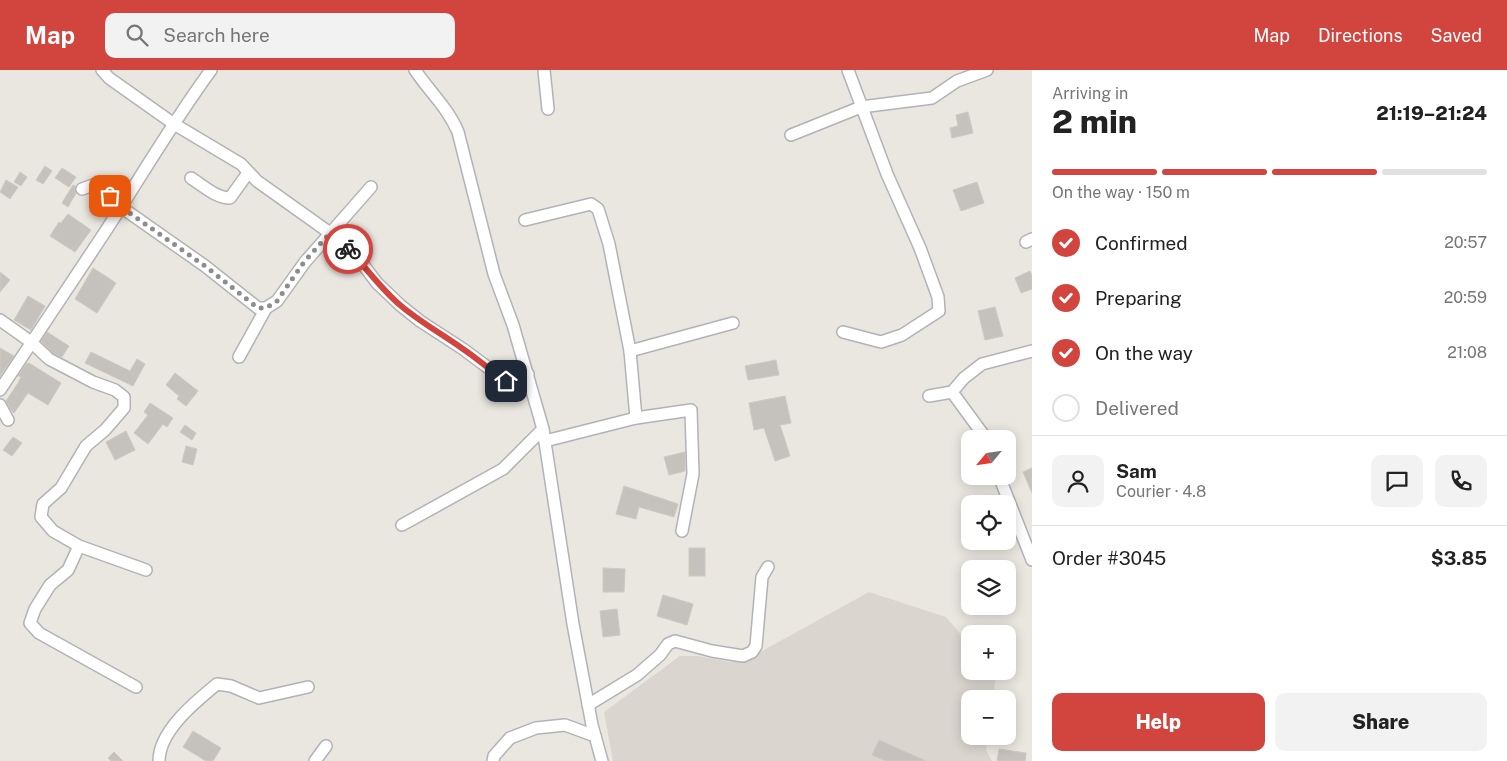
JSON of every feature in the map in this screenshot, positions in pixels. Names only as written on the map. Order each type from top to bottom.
[{"type":"street","points":[[102,70],[109,78],[174,124],[241,164],[257,181],[330,233],[361,262],[377,283],[420,321],[463,349],[506,381],[528,374]]},
{"type":"street","points":[[0,390],[211,70]]},
{"type":"street","points":[[415,70],[427,88],[444,106],[453,119],[458,132],[494,274],[528,374],[544,435],[565,580],[588,705],[602,761]]},
{"type":"street","points":[[544,70],[548,109]]},
{"type":"street","points":[[843,332],[881,342],[902,335],[939,311],[938,297],[923,256],[887,174],[848,70]]},
{"type":"street","points":[[791,135],[861,107],[932,98],[956,81],[987,70]]},
{"type":"street","points":[[191,178],[213,193],[230,198],[248,173]]},
{"type":"street","points":[[82,188],[93,185],[100,186],[121,207],[205,266],[258,308],[266,308]]},
{"type":"street","points":[[239,358],[266,308],[277,301],[304,262],[372,187]]},
{"type":"street","points":[[524,220],[591,204],[598,209],[609,244],[630,351],[636,418]]},
{"type":"street","points":[[0,320],[32,342],[49,359],[93,382],[115,390],[124,397],[124,408],[105,430],[86,446],[61,488],[43,504],[41,516],[54,531],[79,546],[146,570]]},
{"type":"street","points":[[630,351],[734,323]]},
{"type":"street","points":[[929,396],[952,392],[964,378],[982,364],[1032,351]]},
{"type":"street","points":[[952,392],[978,430]]},
{"type":"street","points":[[0,404],[8,420]]},
{"type":"street","points":[[402,525],[503,469],[544,435],[691,410],[693,474],[682,531]]},
{"type":"street","points":[[1003,485],[1032,560]]},
{"type":"street","points":[[79,546],[68,570],[50,585],[34,609],[30,623],[39,633],[136,687]]},
{"type":"street","points":[[588,705],[636,675],[660,655],[668,644],[675,641],[712,651],[743,656],[752,652],[756,646],[762,577],[768,566]]},
{"type":"street","points":[[159,761],[159,752],[174,724],[198,699],[217,684],[231,686],[259,698],[308,688]]},
{"type":"street","points":[[492,761],[494,756],[510,738],[536,728],[565,725],[595,736]]},
{"type":"street","points":[[315,761],[326,746]]},
{"type":"shaded area","points":[[869,592],[946,617],[961,634],[961,680],[995,680],[994,690],[961,690],[961,745],[987,745],[986,750],[992,761],[613,761],[604,712],[680,656],[698,656],[730,662],[760,652]]},
{"type":"building","points":[[968,112],[973,133],[952,138],[950,128],[958,126],[956,115]]},
{"type":"building","points":[[45,166],[52,171],[43,184],[36,180]]},
{"type":"building","points":[[62,168],[76,177],[69,187],[55,178]]},
{"type":"building","points":[[20,172],[27,177],[21,186],[14,182]]},
{"type":"building","points":[[6,180],[18,187],[10,199],[0,192]]},
{"type":"building","points":[[977,182],[984,203],[961,211],[953,190]]},
{"type":"building","points":[[73,185],[75,186],[76,193],[68,207],[62,203]]},
{"type":"building","points":[[68,214],[91,230],[75,252],[50,236],[59,222],[61,223]]},
{"type":"building","points":[[93,268],[116,283],[97,313],[75,299]]},
{"type":"building","points":[[1030,271],[1032,289],[1021,293],[1015,278]]},
{"type":"building","points":[[0,272],[10,280],[0,292]]},
{"type":"building","points":[[28,296],[45,306],[31,330],[14,320]]},
{"type":"building","points":[[995,307],[1003,336],[985,340],[978,311]]},
{"type":"building","points":[[47,332],[69,346],[62,357],[53,353],[41,341]]},
{"type":"building","points":[[0,348],[14,356],[0,376]]},
{"type":"building","points":[[91,352],[130,371],[137,359],[145,364],[133,386],[85,363]]},
{"type":"building","points":[[776,360],[779,375],[748,380],[745,366]]},
{"type":"building","points":[[29,363],[61,383],[48,405],[28,393],[14,413],[6,401],[21,377],[18,376],[26,364]]},
{"type":"building","points":[[175,373],[198,391],[186,406],[177,399],[179,396],[166,385]]},
{"type":"building","points":[[785,396],[791,423],[780,425],[790,456],[775,461],[764,428],[754,430],[749,403]]},
{"type":"building","points":[[150,403],[173,418],[167,427],[163,424],[148,444],[134,433],[148,415],[144,412]]},
{"type":"building","points":[[185,425],[196,433],[192,440],[180,432]]},
{"type":"building","points":[[126,431],[135,450],[115,460],[106,442]]},
{"type":"building","points":[[13,437],[22,443],[12,456],[3,450]]},
{"type":"building","points":[[186,446],[197,449],[193,465],[182,462]]},
{"type":"building","points":[[685,452],[685,471],[669,475],[664,457]]},
{"type":"building","points":[[1032,468],[1032,493],[1023,472]]},
{"type":"building","points":[[624,486],[678,504],[674,517],[639,507],[636,519],[616,514]]},
{"type":"building","points":[[689,548],[705,548],[705,576],[689,576]]},
{"type":"building","points":[[603,568],[625,569],[624,592],[603,592]]},
{"type":"building","points":[[663,595],[693,604],[687,625],[657,616]]},
{"type":"building","points":[[617,609],[620,635],[603,637],[600,611]]},
{"type":"building","points":[[193,731],[221,748],[213,761],[206,761],[183,747]]},
{"type":"building","points":[[879,740],[926,761],[886,761],[872,755]]},
{"type":"building","points":[[999,749],[1026,753],[1025,761],[997,761]]},
{"type":"building","points":[[114,752],[123,761],[111,761],[108,758]]},
{"type":"way so far","points":[[110,196],[121,207],[205,266],[258,308],[266,308],[277,301],[304,262],[330,233],[348,249]]},
{"type":"route","points":[[348,249],[377,283],[400,305],[506,381]]}]
